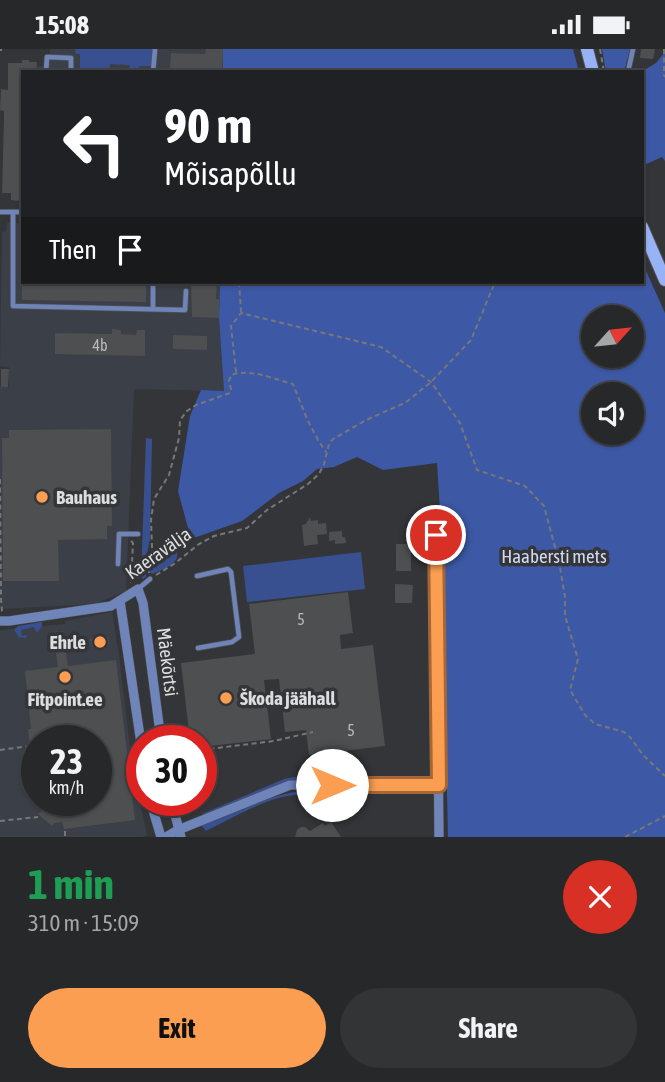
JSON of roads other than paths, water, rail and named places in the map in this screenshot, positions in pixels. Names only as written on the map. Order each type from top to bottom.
[{"type":"street","points":[[587,49],[592,70]]},
{"type":"street","points":[[644,232],[665,280]]},
{"type":"street","points":[[436,535],[439,837]]},
{"type":"street","name":"Kaeravälja","points":[[0,621],[111,606],[133,589]]},
{"type":"street","name":"Mäekõrtsi","points":[[133,589],[143,603],[159,725]]},
{"type":"street","name":"Mäekõrtsi","points":[[120,601],[138,725]]},
{"type":"street","points":[[156,816],[163,837],[180,834],[290,785],[439,785]]},
{"type":"street","points":[[176,816],[180,834]]},
{"type":"lane","points":[[153,70],[155,49]]},
{"type":"lane","points":[[628,70],[633,49]]},
{"type":"lane","points":[[47,70],[47,57],[71,58],[71,70]]},
{"type":"lane","points":[[0,212],[21,212]]},
{"type":"lane","points":[[13,212],[13,306],[185,310],[186,291]]},
{"type":"lane","points":[[153,284],[153,309]]},
{"type":"lane","points":[[118,564],[119,534],[138,534]]},
{"type":"lane","points":[[197,576],[228,569],[231,572],[239,637],[232,642],[198,648]]},
{"type":"lane","name":"Kaeravälja","points":[[133,589],[150,579]]},
{"type":"place","name":"Bauhaus","points":[[42,497]]},
{"type":"place","name":"Ehrle","points":[[100,642]]},
{"type":"place","name":"Fitpoint.ee","points":[[65,677]]},
{"type":"place","name":"Škoda jäähall","points":[[226,698]]},
{"type":"park label","name":"Haabersti mets","points":[[554,556]]}]
